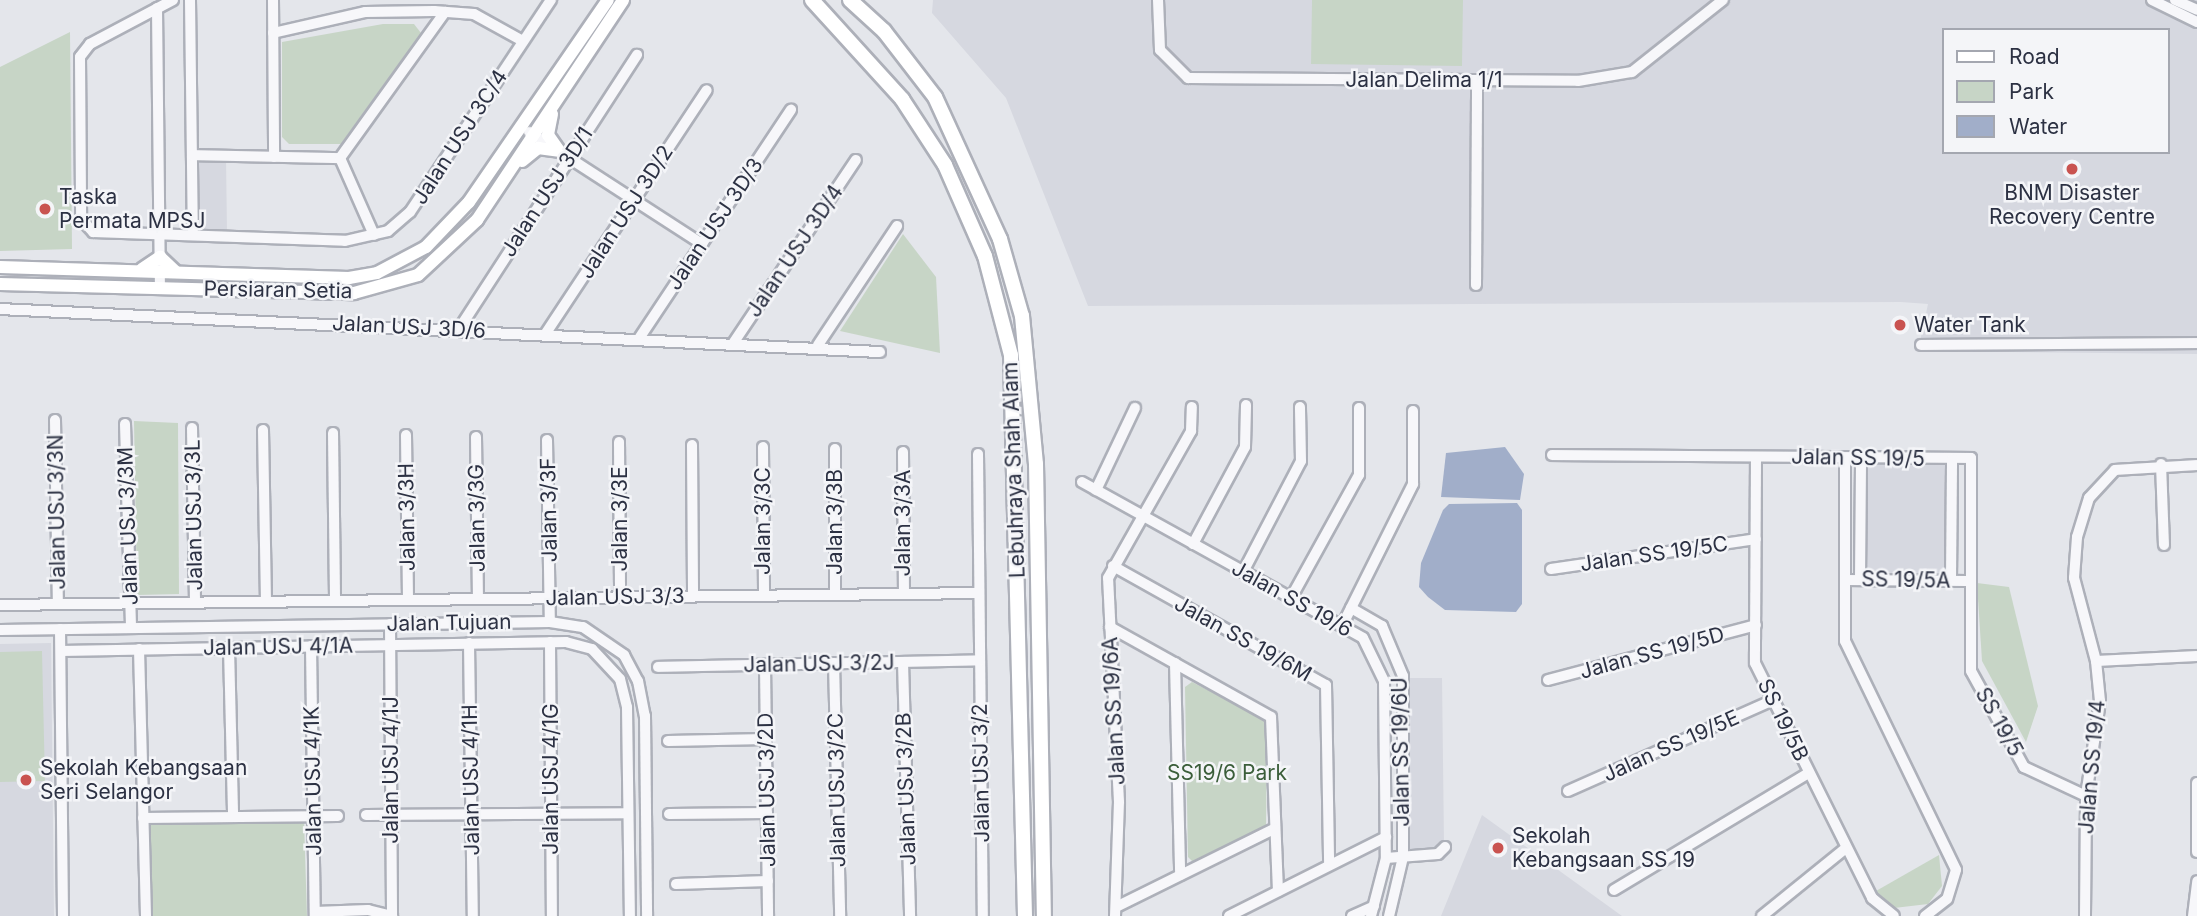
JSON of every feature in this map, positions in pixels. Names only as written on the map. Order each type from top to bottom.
[{"type":"highway","name":"Lebuhraya Shah Alam","points":[[812,0],[902,99],[945,165],[985,256],[1011,355],[1025,916]]},
{"type":"highway","name":"Lebuhraya Shah Alam","points":[[850,0],[884,31],[935,97],[1000,239],[1022,316],[1036,464],[1044,916]]},
{"type":"main road","name":"Persiaran Setia","points":[[0,267],[349,278],[377,273],[426,247],[449,225],[521,128],[608,0]]},
{"type":"main road","name":"Persiaran Setia","points":[[0,284],[330,294],[386,288],[418,275],[452,249],[535,135],[623,0]]},
{"type":"main road","points":[[553,107],[548,135],[564,154]]},
{"type":"main road","points":[[510,171],[538,148],[564,154]]},
{"type":"main road","points":[[135,271],[153,267],[160,257],[182,273]]},
{"type":"street","points":[[160,287],[157,8],[173,0]]},
{"type":"street","points":[[190,0],[193,234]]},
{"type":"street","points":[[273,0],[274,157]]},
{"type":"street","name":"Jalan USJ 3C/4","points":[[157,8],[90,44],[80,57],[81,219],[93,232],[345,242],[374,235],[410,212],[551,0]]},
{"type":"street","name":"Jalan Delima 1/1","points":[[1158,0],[1160,50],[1188,78],[1578,81],[1632,72],[1723,0]]},
{"type":"street","points":[[2152,0],[2166,8],[2190,11]]},
{"type":"street","points":[[2175,0],[2190,11],[2197,22]]},
{"type":"street","points":[[274,33],[365,12],[445,12],[474,14],[523,41]]},
{"type":"street","points":[[340,158],[445,12]]},
{"type":"street","name":"Jalan USJ 3D/1","points":[[459,330],[564,154],[638,55]]},
{"type":"street","points":[[1476,285],[1477,80]]},
{"type":"street","name":"Jalan USJ 3D/2","points":[[546,333],[707,90]]},
{"type":"street","name":"Jalan USJ 3D/3","points":[[640,337],[791,110]]},
{"type":"street","points":[[521,128],[702,244]]},
{"type":"street","points":[[192,155],[340,158]]},
{"type":"street","points":[[340,158],[374,235]]},
{"type":"street","name":"Jalan USJ 3D/4","points":[[734,342],[856,160]]},
{"type":"street","points":[[818,345],[897,226]]},
{"type":"street","name":"Jalan USJ 3D/6","points":[[0,309],[818,345],[880,352]]},
{"type":"street","points":[[1921,345],[2197,343]]},
{"type":"street","points":[[1193,544],[1245,447],[1246,405]]},
{"type":"street","name":"Jalan SS 19/6A","points":[[1116,912],[1119,802],[1110,627],[1113,566],[1191,431],[1192,407]]},
{"type":"street","points":[[1243,572],[1301,461],[1300,407]]},
{"type":"street","points":[[1096,490],[1135,408]]},
{"type":"street","points":[[1291,598],[1359,475],[1359,408]]},
{"type":"street","points":[[1342,626],[1413,484],[1413,411]]},
{"type":"street","name":"Jalan USJ 3/3N","points":[[55,420],[58,604]]},
{"type":"street","name":"Jalan USJ 3/3M","points":[[125,424],[131,628]]},
{"type":"street","name":"Jalan USJ 3/3L","points":[[192,428],[195,602]]},
{"type":"street","points":[[263,430],[266,601]]},
{"type":"street","points":[[333,433],[335,600]]},
{"type":"street","name":"Jalan 3/3H","points":[[405,435],[408,599]]},
{"type":"street","name":"Jalan 3/3G","points":[[476,437],[478,599]]},
{"type":"street","name":"Jalan 3/3F","points":[[547,440],[550,622]]},
{"type":"street","name":"Jalan 3/3E","points":[[619,442],[620,597]]},
{"type":"street","points":[[692,445],[693,596]]},
{"type":"street","name":"Jalan 3/3C","points":[[763,447],[764,595]]},
{"type":"street","name":"Jalan 3/3B","points":[[835,450],[835,594]]},
{"type":"street","name":"Jalan 3/3A","points":[[903,452],[904,593]]},
{"type":"street","points":[[978,454],[979,593]]},
{"type":"street","name":"Jalan SS 19/5","points":[[1552,455],[1971,458],[1968,652]]},
{"type":"street","name":"SS 19/5B","points":[[1756,457],[1755,663],[1877,906],[1894,916]]},
{"type":"street","points":[[1845,458],[1845,641],[1953,856],[1953,889],[1925,916]]},
{"type":"street","points":[[1860,579],[1861,458]]},
{"type":"street","points":[[1951,580],[1952,459]]},
{"type":"street","points":[[2161,464],[2164,545]]},
{"type":"street","name":"Jalan SS 19/4","points":[[2085,916],[2086,796],[2098,741],[2096,661],[2074,578],[2089,498],[2115,470],[2161,464],[2197,465]]},
{"type":"street","name":"Jalan SS 19/6","points":[[1082,482],[1363,638],[1384,681],[1386,858],[1372,911]]},
{"type":"street","name":"Jalan SS 19/5C","points":[[1551,569],[1756,539]]},
{"type":"street","name":"Jalan SS 19/6M","points":[[1113,566],[1326,685],[1329,866]]},
{"type":"street","name":"SS 19/5A","points":[[1845,580],[1968,581]]},
{"type":"street","name":"Jalan USJ 3/3","points":[[0,606],[979,593]]},
{"type":"street","name":"Jalan USJ 3/2","points":[[979,593],[983,916]]},
{"type":"street","name":"Jalan SS 19/6U","points":[[1351,608],[1382,626],[1403,676],[1403,857],[1389,916]]},
{"type":"street","name":"Jalan Tujuan","points":[[0,630],[550,622],[604,638],[624,655],[638,681],[645,716],[647,916]]},
{"type":"street","name":"Jalan USJ 4/1J","points":[[390,624],[392,916]]},
{"type":"street","name":"Jalan SS 19/5D","points":[[1548,680],[1756,625]]},
{"type":"street","points":[[1110,627],[1271,717],[1278,891]]},
{"type":"street","points":[[60,629],[64,916]]},
{"type":"street","name":"Jalan USJ 4/1A","points":[[61,650],[550,642],[592,649],[620,680],[627,707],[630,916]]},
{"type":"street","name":"Jalan USJ 4/1G","points":[[550,642],[552,916]]},
{"type":"street","name":"Jalan USJ 4/1H","points":[[469,643],[473,916]]},
{"type":"street","name":"Jalan USJ 4/1K","points":[[311,646],[315,914]]},
{"type":"street","points":[[229,648],[233,817]]},
{"type":"street","points":[[139,649],[146,916]]},
{"type":"street","name":"SS 19/5","points":[[1968,652],[1971,671],[2025,767],[2086,796]]},
{"type":"street","points":[[2096,661],[2197,656]]},
{"type":"street","name":"Jalan USJ 3/2J","points":[[658,667],[980,660]]},
{"type":"street","name":"Jalan USJ 3/2B","points":[[903,662],[909,916]]},
{"type":"street","name":"Jalan USJ 3/2C","points":[[834,663],[840,916]]},
{"type":"street","points":[[1175,663],[1180,875]]},
{"type":"street","name":"Jalan USJ 3/2D","points":[[765,665],[768,916]]},
{"type":"street","name":"Jalan SS 19/5E","points":[[1568,791],[1773,700]]},
{"type":"street","points":[[668,741],[766,739]]},
{"type":"street","points":[[1614,890],[1809,773]]},
{"type":"street","points":[[2197,783],[2197,852]]},
{"type":"street","points":[[366,815],[628,813]]},
{"type":"street","points":[[669,814],[767,813]]},
{"type":"street","points":[[144,818],[338,816]]},
{"type":"street","points":[[1116,912],[1180,875],[1274,829]]},
{"type":"street","points":[[1229,916],[1386,837]]},
{"type":"street","points":[[1386,858],[1438,854],[1445,847]]},
{"type":"street","points":[[1762,916],[1846,848]]},
{"type":"street","points":[[676,884],[768,881]]},
{"type":"street","points":[[2193,916],[2197,881]]},
{"type":"street","points":[[1352,916],[1372,911]]},
{"type":"street","points":[[315,914],[392,916]]},
{"type":"shaded area","points":[[933,0],[2197,0],[2197,354],[1918,351],[1928,304],[1901,302],[1088,306],[1006,98],[932,13]]},
{"type":"shaded area","points":[[195,158],[226,159],[227,232],[197,231]]},
{"type":"shaded area","points":[[1864,462],[1949,463],[1948,576],[1864,576]]},
{"type":"shaded area","name":"Sekolah Kebangsaan Seri Selangor","points":[[51,643],[54,916],[0,916],[0,644]]},
{"type":"shaded area","points":[[1406,678],[1442,678],[1444,844],[1436,851],[1407,854]]},
{"type":"shaded area","name":"Sekolah Kebangsaan SS 19","points":[[1482,815],[1622,916],[1441,916]]},
{"type":"green space","points":[[1312,0],[1463,0],[1462,66],[1311,64]]},
{"type":"green space","points":[[383,24],[414,24],[421,33],[341,144],[289,144],[282,137],[282,42]]},
{"type":"green space","points":[[70,32],[72,249],[0,251],[0,67]]},
{"type":"green space","points":[[903,234],[936,277],[940,353],[840,331]]},
{"type":"green space","points":[[134,421],[178,423],[179,594],[137,595]]},
{"type":"green space","points":[[1977,583],[2009,587],[2038,706],[2026,742],[1982,661]]},
{"type":"green space","points":[[42,651],[45,781],[0,782],[0,652]]},
{"type":"green space","name":"SS19/6 Park","points":[[1192,682],[1267,720],[1266,826],[1194,863],[1188,857],[1185,687]]},
{"type":"green space","points":[[304,821],[307,916],[152,916],[150,825]]},
{"type":"green space","points":[[1939,855],[1942,886],[1928,904],[1894,908],[1876,891]]},
{"type":"water","points":[[1505,447],[1524,474],[1520,500],[1441,497],[1446,453]]},
{"type":"water","points":[[1517,503],[1522,510],[1522,604],[1516,612],[1445,610],[1428,597],[1419,587],[1421,563],[1443,510],[1449,504]]},
{"type":"place","name":"BNM Disaster Recovery Centre","points":[[2072,169]]},
{"type":"place","name":"Taska Permata MPSJ","points":[[45,209]]},
{"type":"place","name":"Water Tank","points":[[1900,325]]},
{"type":"place","name":"Sekolah Kebangsaan Seri Selangor","points":[[26,780]]},
{"type":"place","name":"Sekolah Kebangsaan SS 19","points":[[1498,848]]}]
